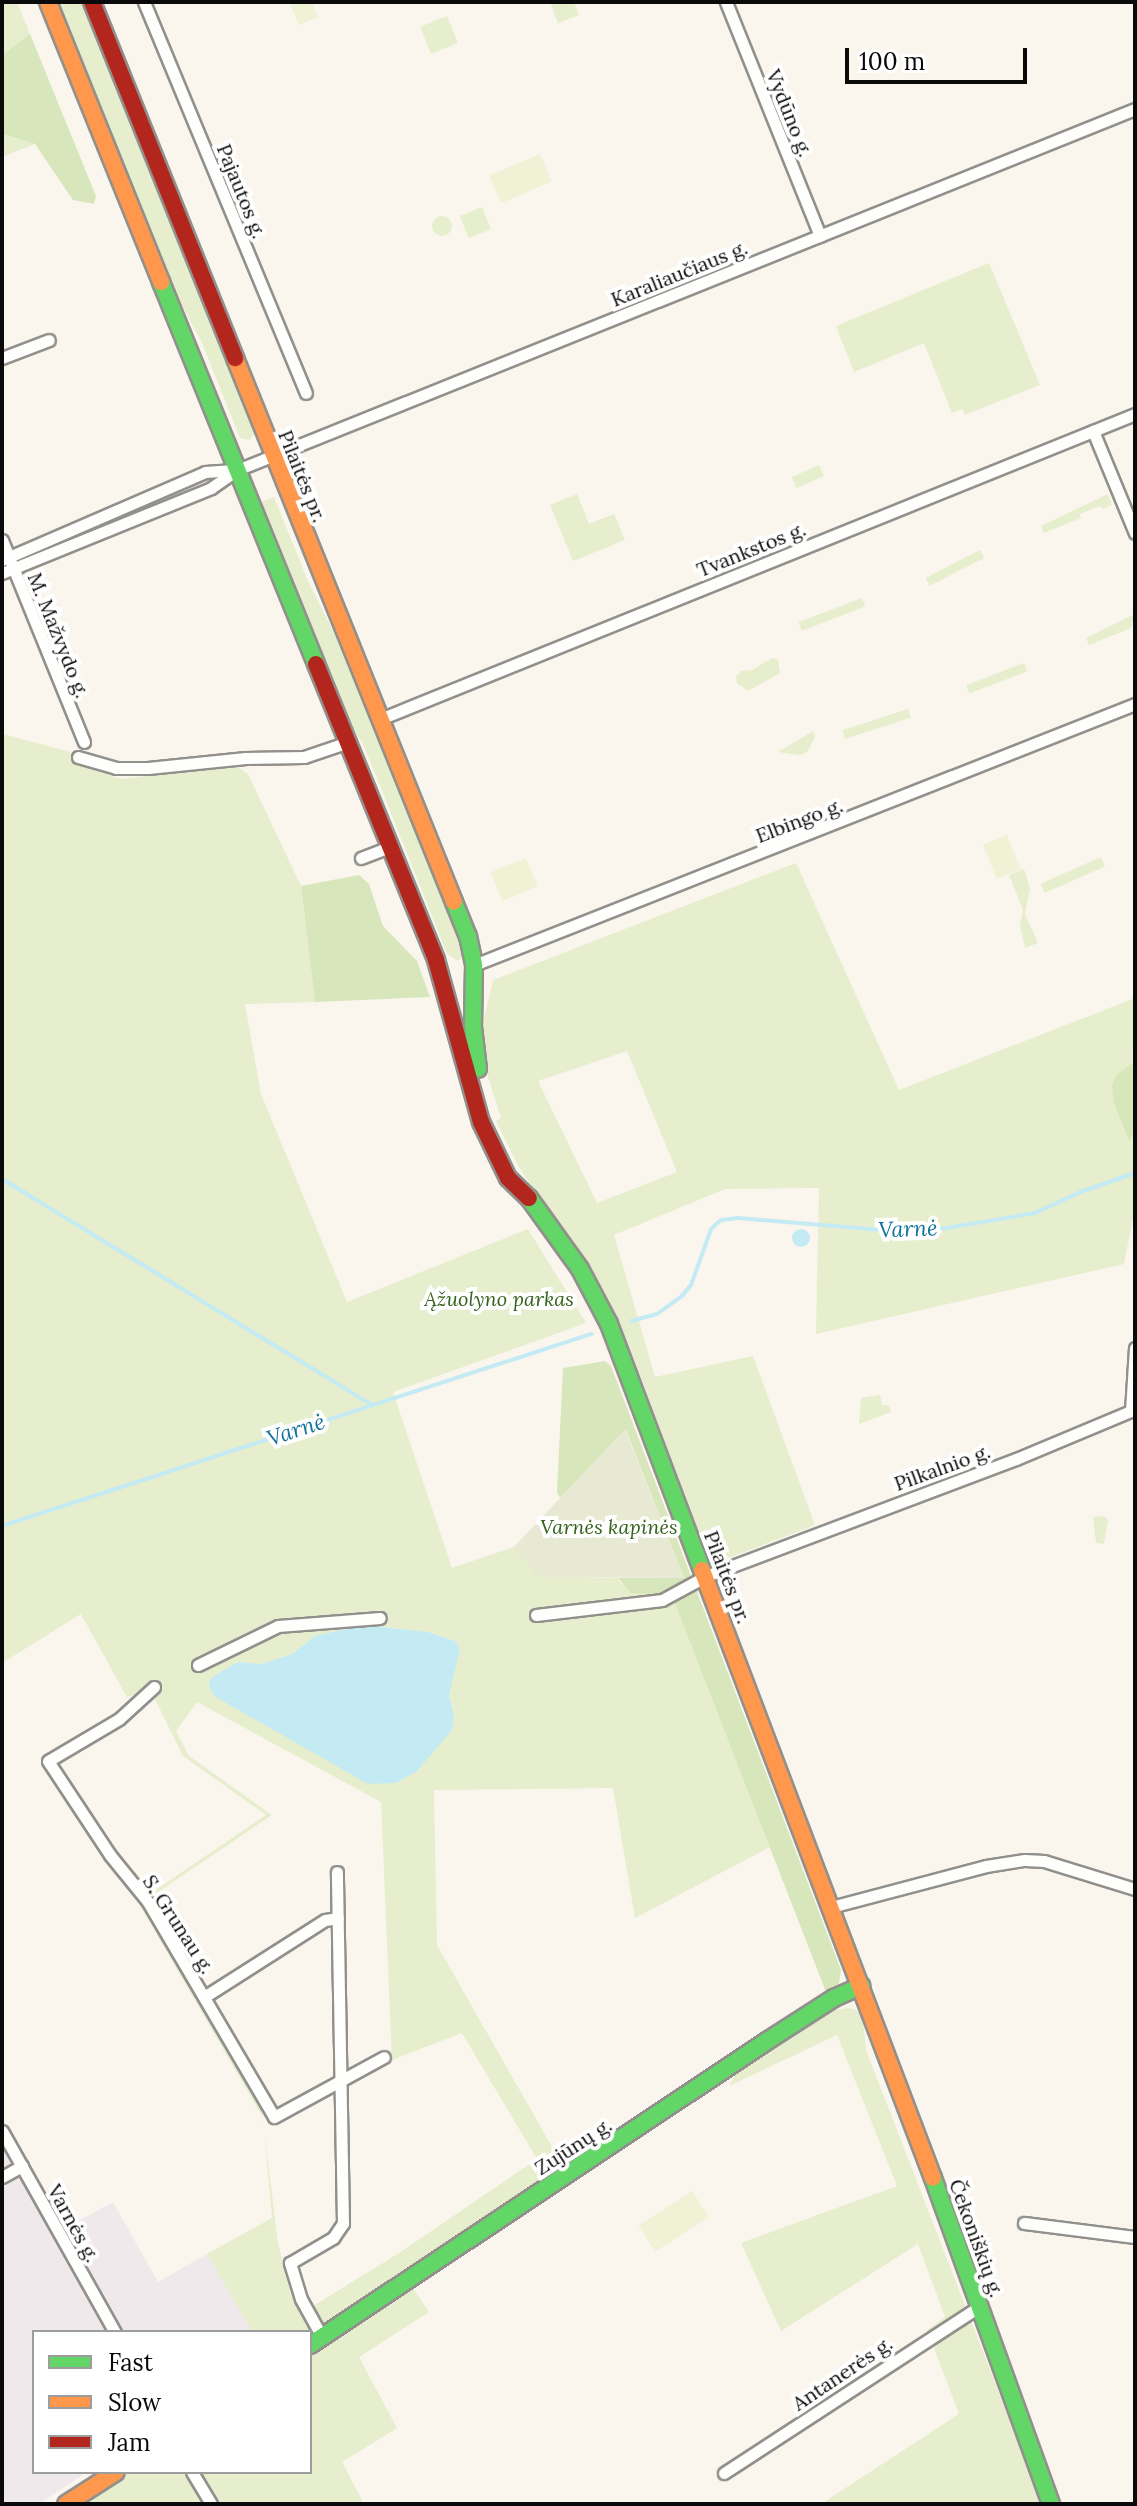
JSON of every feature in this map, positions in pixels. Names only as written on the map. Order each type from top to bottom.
[{"type":"main road","name":"Pilaitės pr.","points":[[48,2],[429,942],[455,1018],[481,1122],[508,1178],[529,1198],[580,1269],[601,1307],[861,1986]]},
{"type":"main road","name":"Pilaitės pr.","points":[[92,2],[468,936],[474,965],[473,1027],[479,1071],[492,1117],[529,1198]]},
{"type":"main road","name":"Pilaitės pr.","points":[[429,942],[453,969],[474,965]]},
{"type":"main road","name":"Čekoniškių g.","points":[[861,1986],[1051,2504]]},
{"type":"main road","name":"Zujūnų g.","points":[[316,2341],[767,2041],[834,1998],[861,1986]]},
{"type":"main road","points":[[66,2504],[113,2474]]},
{"type":"street","name":"Pajautos g.","points":[[144,2],[306,393]]},
{"type":"street","name":"Vydūno g.","points":[[726,2],[820,236]]},
{"type":"street","name":"Karaliaučiaus g.","points":[[7,565],[211,488],[237,470],[1135,109]]},
{"type":"street","points":[[2,358],[49,340]]},
{"type":"street","name":"Tvankstos g.","points":[[380,719],[1135,414]]},
{"type":"street","points":[[1093,431],[1135,533]]},
{"type":"street","name":"Karaliaučiaus g.","points":[[7,565],[205,472],[237,470]]},
{"type":"street","name":"M. Mažvydo g.","points":[[2,540],[7,565],[84,742]]},
{"type":"street","name":"Elbingo g.","points":[[474,965],[1135,704]]},
{"type":"street","points":[[78,757],[116,768],[148,768],[245,758],[304,757],[348,742]]},
{"type":"street","points":[[361,858],[390,847]]},
{"type":"street","name":"Pilkalnio g.","points":[[706,1576],[1016,1459],[1131,1411],[1135,1348]]},
{"type":"street","points":[[536,1615],[601,1606],[649,1604],[706,1576]]},
{"type":"street","points":[[198,1665],[278,1626],[380,1618]]},
{"type":"street","name":"S. Grunau g.","points":[[154,1687],[119,1719],[48,1761],[110,1855],[148,1902],[274,2117],[384,2057]]},
{"type":"street","points":[[831,1907],[986,1866],[1025,1860],[1044,1861],[1135,1889]]},
{"type":"street","points":[[316,2341],[290,2263],[333,2238],[343,2223],[337,1872]]},
{"type":"street","points":[[204,1997],[325,1920],[338,1918]]},
{"type":"street","name":"Varnės g.","points":[[2,2131],[114,2330]]},
{"type":"street","points":[[2,2177],[22,2166]]},
{"type":"street","points":[[1024,2223],[1135,2237]]},
{"type":"street","name":"Antanerės g.","points":[[724,2473],[980,2306]]},
{"type":"street","points":[[193,2474],[211,2504]]},
{"type":"shaded area","points":[[2,2118],[66,2228],[113,2202],[158,2282],[207,2254],[251,2330],[32,2330],[32,2474],[84,2474],[39,2504],[2,2504]]},
{"type":"green space","points":[[2,2],[17,2],[30,34],[2,55]]},
{"type":"green space","points":[[57,2],[82,2],[251,422],[254,433],[250,440],[240,438],[202,343],[172,286]]},
{"type":"green space","points":[[289,2],[312,2],[318,17],[299,25]]},
{"type":"green space","points":[[550,2],[574,2],[579,15],[558,23]]},
{"type":"green space","points":[[447,16],[458,43],[431,54],[420,27]]},
{"type":"green space","points":[[30,34],[96,196],[94,204],[73,200],[35,144],[2,134],[2,55]]},
{"type":"green space","points":[[4,135],[35,144],[2,157]]},
{"type":"green space","points":[[540,154],[552,182],[501,203],[489,175]]},
{"type":"green space","points":[[482,207],[491,229],[469,238],[460,216]]},
{"type":"green space","points":[[442,216],[449,219],[452,226],[449,233],[442,236],[435,233],[432,226],[435,219]]},
{"type":"green space","points":[[989,263],[1040,385],[965,415],[962,409],[952,413],[924,343],[854,372],[836,326]]},
{"type":"green space","points":[[819,465],[824,476],[796,488],[792,477]]},
{"type":"green space","points":[[577,494],[589,524],[614,514],[625,540],[573,561],[550,505]]},
{"type":"green space","points":[[1108,494],[1112,505],[1080,514],[1081,518],[1044,533],[1041,526]]},
{"type":"green space","points":[[274,497],[307,579],[341,647],[455,921],[464,955],[458,961],[447,954],[362,742],[344,714],[259,503]]},
{"type":"green space","points":[[980,550],[984,558],[930,586],[926,578]]},
{"type":"green space","points":[[862,598],[865,606],[802,631],[799,622]]},
{"type":"green space","points":[[1135,614],[1131,628],[1089,645],[1086,638]]},
{"type":"green space","points":[[772,658],[778,660],[780,673],[748,691],[737,683],[736,677],[741,671],[752,670]]},
{"type":"green space","points":[[1024,663],[1027,671],[969,694],[966,685]]},
{"type":"green space","points":[[908,709],[911,718],[845,739],[842,730]]},
{"type":"green space","points":[[813,731],[815,737],[807,752],[800,755],[778,752]]},
{"type":"green space","name":"Ąžuolyno parkas","points":[[2,734],[71,752],[71,762],[121,779],[236,766],[248,774],[301,886],[315,1002],[245,1004],[261,1094],[347,1302],[528,1229],[586,1323],[393,1392],[452,1568],[514,1547],[539,1577],[618,1578],[620,1583],[674,1601],[770,1847],[635,1918],[613,1788],[434,1790],[437,1945],[563,2166],[312,2331],[251,2330],[207,2254],[272,2218],[264,2130],[278,2243],[288,2281],[302,2313],[399,2253],[537,2159],[462,2033],[392,2060],[381,1802],[197,1702],[176,1731],[189,1756],[272,1815],[142,1903],[261,2105],[262,2117],[138,1902],[266,1815],[183,1756],[151,1691],[127,1697],[81,1614],[2,1663]],"holes":[[[363,1625],[428,1632],[455,1641],[449,1695],[454,1716],[417,1772],[238,1662],[261,1664],[292,1654],[315,1636]]]},
{"type":"green space","points":[[1007,835],[1021,869],[997,879],[983,845]]},
{"type":"green space","points":[[1101,857],[1105,866],[1045,893],[1041,884]]},
{"type":"green space","points":[[526,858],[538,887],[502,901],[491,872]]},
{"type":"green space","points":[[796,863],[899,1090],[1135,998],[1129,1140],[1135,1131],[1135,1208],[1124,1264],[816,1334],[819,1188],[725,1189],[614,1235],[655,1377],[753,1356],[815,1525],[731,1557],[717,1558],[700,1540],[641,1377],[598,1284],[520,1169],[496,1121],[501,1118],[488,1077],[483,1023],[493,980]],"holes":[[[627,1051],[677,1172],[597,1203],[538,1081]]]},
{"type":"green space","points":[[1024,869],[1030,888],[1025,914],[1038,943],[1025,948],[1020,926],[1023,910],[1009,875]]},
{"type":"green space","points":[[359,875],[369,884],[383,926],[417,961],[430,997],[315,1002],[301,886]]},
{"type":"green space","points":[[1135,1061],[1135,1131],[1129,1141],[1114,1103],[1112,1085],[1116,1076]]},
{"type":"green space","points":[[605,1361],[611,1366],[841,1970],[839,1984],[826,1992],[674,1601],[662,1595],[631,1593],[618,1578],[684,1578],[626,1430],[560,1498],[557,1492],[563,1368]]},
{"type":"green space","points":[[880,1395],[882,1405],[889,1405],[891,1412],[859,1424],[861,1398]]},
{"type":"green space","name":"Varnės kapinės","points":[[625,1429],[684,1578],[538,1577],[514,1547]]},
{"type":"green space","points":[[1104,1516],[1108,1520],[1104,1544],[1096,1543],[1093,1517]]},
{"type":"green space","points":[[857,2010],[863,2019],[866,2050],[1042,2504],[821,2504],[959,2414],[927,2330],[945,2317],[918,2244],[781,2331],[741,2243],[897,2186],[837,2035],[729,2086],[736,2073],[829,2011]]},
{"type":"green space","points":[[692,2191],[709,2217],[655,2252],[638,2226]]},
{"type":"green space","points":[[410,2284],[429,2312],[359,2357],[397,2428],[342,2462],[364,2504],[79,2504],[126,2474],[312,2474],[312,2351]]},
{"type":"water","points":[[797,1229],[805,1229],[810,1238],[808,1245],[797,1247],[792,1242],[792,1234]]},
{"type":"water","points":[[363,1625],[428,1632],[455,1641],[460,1649],[449,1695],[454,1716],[452,1730],[417,1771],[396,1783],[368,1784],[214,1696],[210,1688],[209,1681],[214,1676],[238,1662],[261,1664],[292,1654],[315,1636]]},
{"type":"waterway","name":"Varnė","points":[[631,1321],[657,1314],[682,1296],[691,1285],[711,1229],[721,1220],[738,1218],[917,1233],[1035,1213],[1083,1191],[1135,1173]]},
{"type":"waterway","points":[[2,1179],[372,1405]]},
{"type":"waterway","name":"Varnė","points":[[2,1526],[591,1334]]},
{"type":"traffic: fast","points":[[161,282],[316,664]]},
{"type":"traffic: fast","points":[[454,902],[468,936],[474,965],[473,1027],[478,1069]]},
{"type":"traffic: fast","points":[[529,1198],[580,1269],[609,1324],[702,1570]]},
{"type":"traffic: fast","points":[[312,2344],[767,2041],[834,1998],[861,1986]]},
{"type":"traffic: fast","points":[[933,2178],[1051,2504]]},
{"type":"traffic: slow","points":[[48,2],[161,282]]},
{"type":"traffic: slow","points":[[235,358],[454,902]]},
{"type":"traffic: slow","points":[[702,1570],[933,2178]]},
{"type":"traffic: slow","points":[[66,2504],[113,2474]]},
{"type":"traffic: jam","points":[[92,2],[235,358]]},
{"type":"traffic: jam","points":[[316,664],[436,960],[481,1122],[508,1178],[529,1198]]}]
